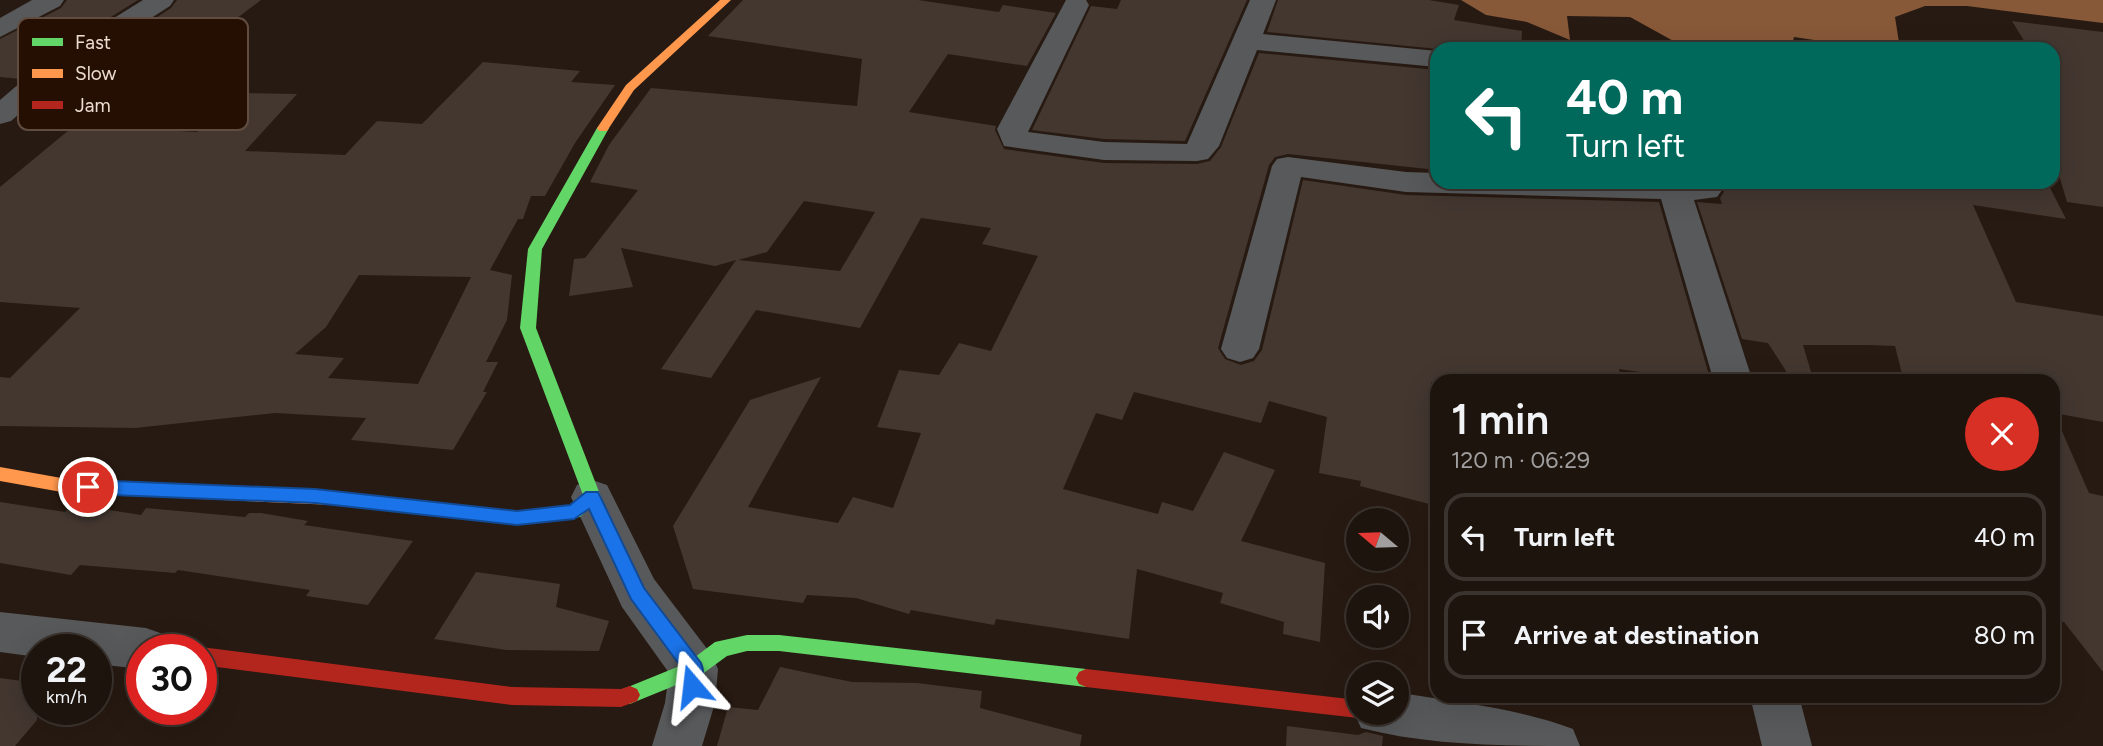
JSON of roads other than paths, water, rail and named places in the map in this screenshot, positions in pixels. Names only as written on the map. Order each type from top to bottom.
[{"type":"street","points":[[19,18],[51,0]]},
{"type":"street","points":[[132,18],[161,0]]},
{"type":"street","points":[[677,746],[690,703],[694,669],[638,593],[592,497],[528,328],[535,249],[592,144],[630,88],[726,0]]},
{"type":"street","points":[[1076,5],[1012,129],[1015,139],[1104,152],[1185,154],[1197,152],[1203,146],[1263,0]]},
{"type":"street","points":[[0,29],[18,19]]},
{"type":"street","points":[[1246,41],[1430,58]]},
{"type":"street","points":[[0,115],[18,99]]},
{"type":"street","points":[[1240,349],[1288,166],[1406,182],[1430,182]]},
{"type":"street","points":[[1690,189],[1732,374]]},
{"type":"street","points":[[0,474],[67,486],[315,496],[517,518],[574,512],[592,497]]},
{"type":"street","points":[[0,632],[126,647]]},
{"type":"street","points":[[217,658],[512,696],[621,698],[694,669],[722,648],[747,643],[779,643],[1346,708]]},
{"type":"street","points":[[1776,703],[1787,746]]},
{"type":"street","points":[[1409,717],[1512,735],[1555,746]]}]
